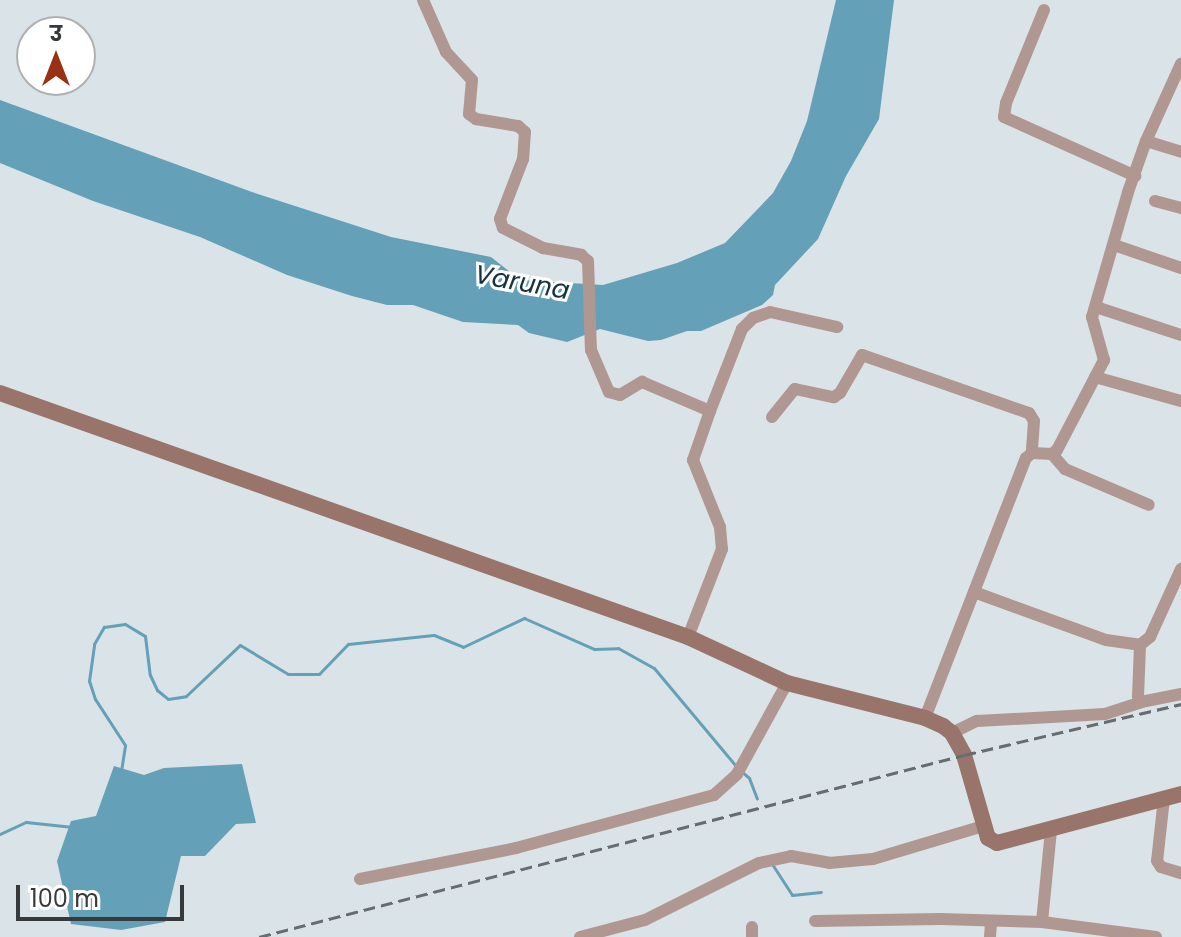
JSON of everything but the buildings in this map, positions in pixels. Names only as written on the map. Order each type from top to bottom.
[{"type":"street","points":[[423,0],[446,52],[472,80],[469,114],[476,119],[518,126],[525,132],[523,159],[500,219],[503,228],[543,248],[581,255],[588,261],[592,356],[614,396],[642,382],[710,411]]},
{"type":"street","points":[[1044,10],[1003,110],[1004,117],[1135,176]]},
{"type":"street","points":[[1052,454],[1060,446],[1105,351],[1092,325],[1096,307],[1146,141],[1181,64]]},
{"type":"street","points":[[1146,141],[1181,152]]},
{"type":"street","points":[[1155,201],[1181,208]]},
{"type":"street","points":[[1114,245],[1181,268]]},
{"type":"street","points":[[1096,307],[1181,335]]},
{"type":"street","points":[[688,637],[722,549],[720,527],[693,460],[742,329],[753,318],[770,312],[837,327]]},
{"type":"street","points":[[772,417],[795,389],[834,397],[840,393],[862,355],[1029,413],[1034,421],[1032,453]]},
{"type":"street","points":[[1095,377],[1181,401]]},
{"type":"street","points":[[0,393],[688,637],[787,683],[925,718],[952,733],[964,755],[988,838],[997,843],[1181,794]]},
{"type":"street","points":[[925,718],[1026,458],[1032,453],[1052,454],[1065,469],[1149,505]]},
{"type":"street","points":[[974,592],[1106,640],[1140,645],[1150,637],[1181,569]]},
{"type":"street","points":[[1140,645],[1138,696],[1141,702]]},
{"type":"street","points":[[360,879],[438,867],[656,813],[714,795],[740,768],[787,683]]},
{"type":"street","points":[[952,733],[977,721],[1105,714],[1141,702],[1181,694]]},
{"type":"street","points":[[1164,798],[1157,861],[1161,867],[1181,873]]},
{"type":"street","points":[[580,937],[645,920],[759,863],[791,856],[829,863],[873,859],[984,826]]},
{"type":"street","points":[[1047,928],[1051,830]]},
{"type":"street","points":[[815,921],[991,921],[1156,937]]},
{"type":"street","points":[[990,937],[991,921]]},
{"type":"water","name":"Varuna","points":[[836,0],[894,0],[879,119],[846,176],[818,239],[775,285],[773,295],[762,305],[701,331],[687,331],[661,340],[648,341],[600,329],[567,342],[529,333],[518,325],[463,322],[413,305],[387,305],[352,296],[287,275],[200,237],[93,201],[0,163],[0,100],[252,192],[391,237],[491,257],[520,280],[603,285],[677,263],[725,243],[773,193],[791,161],[807,121]]},
{"type":"water","points":[[242,764],[256,823],[236,824],[205,856],[181,856],[165,922],[121,930],[71,924],[57,861],[71,821],[96,816],[114,766],[144,775],[164,768]]},
{"type":"waterway","points":[[121,771],[125,745],[95,699],[89,681],[94,644],[104,627],[125,624],[145,636],[150,675],[157,690],[168,699],[186,696],[240,645],[288,674],[319,674],[348,644],[434,635],[463,647],[524,618],[594,649],[618,648],[654,668],[736,766]]},
{"type":"waterway","points":[[741,771],[749,778],[757,799]]},
{"type":"waterway","points":[[0,834],[26,822],[73,827]]},
{"type":"waterway","points":[[772,864],[792,895],[821,892]]},
{"type":"railway","points":[[259,937],[964,755],[1181,704]]}]
